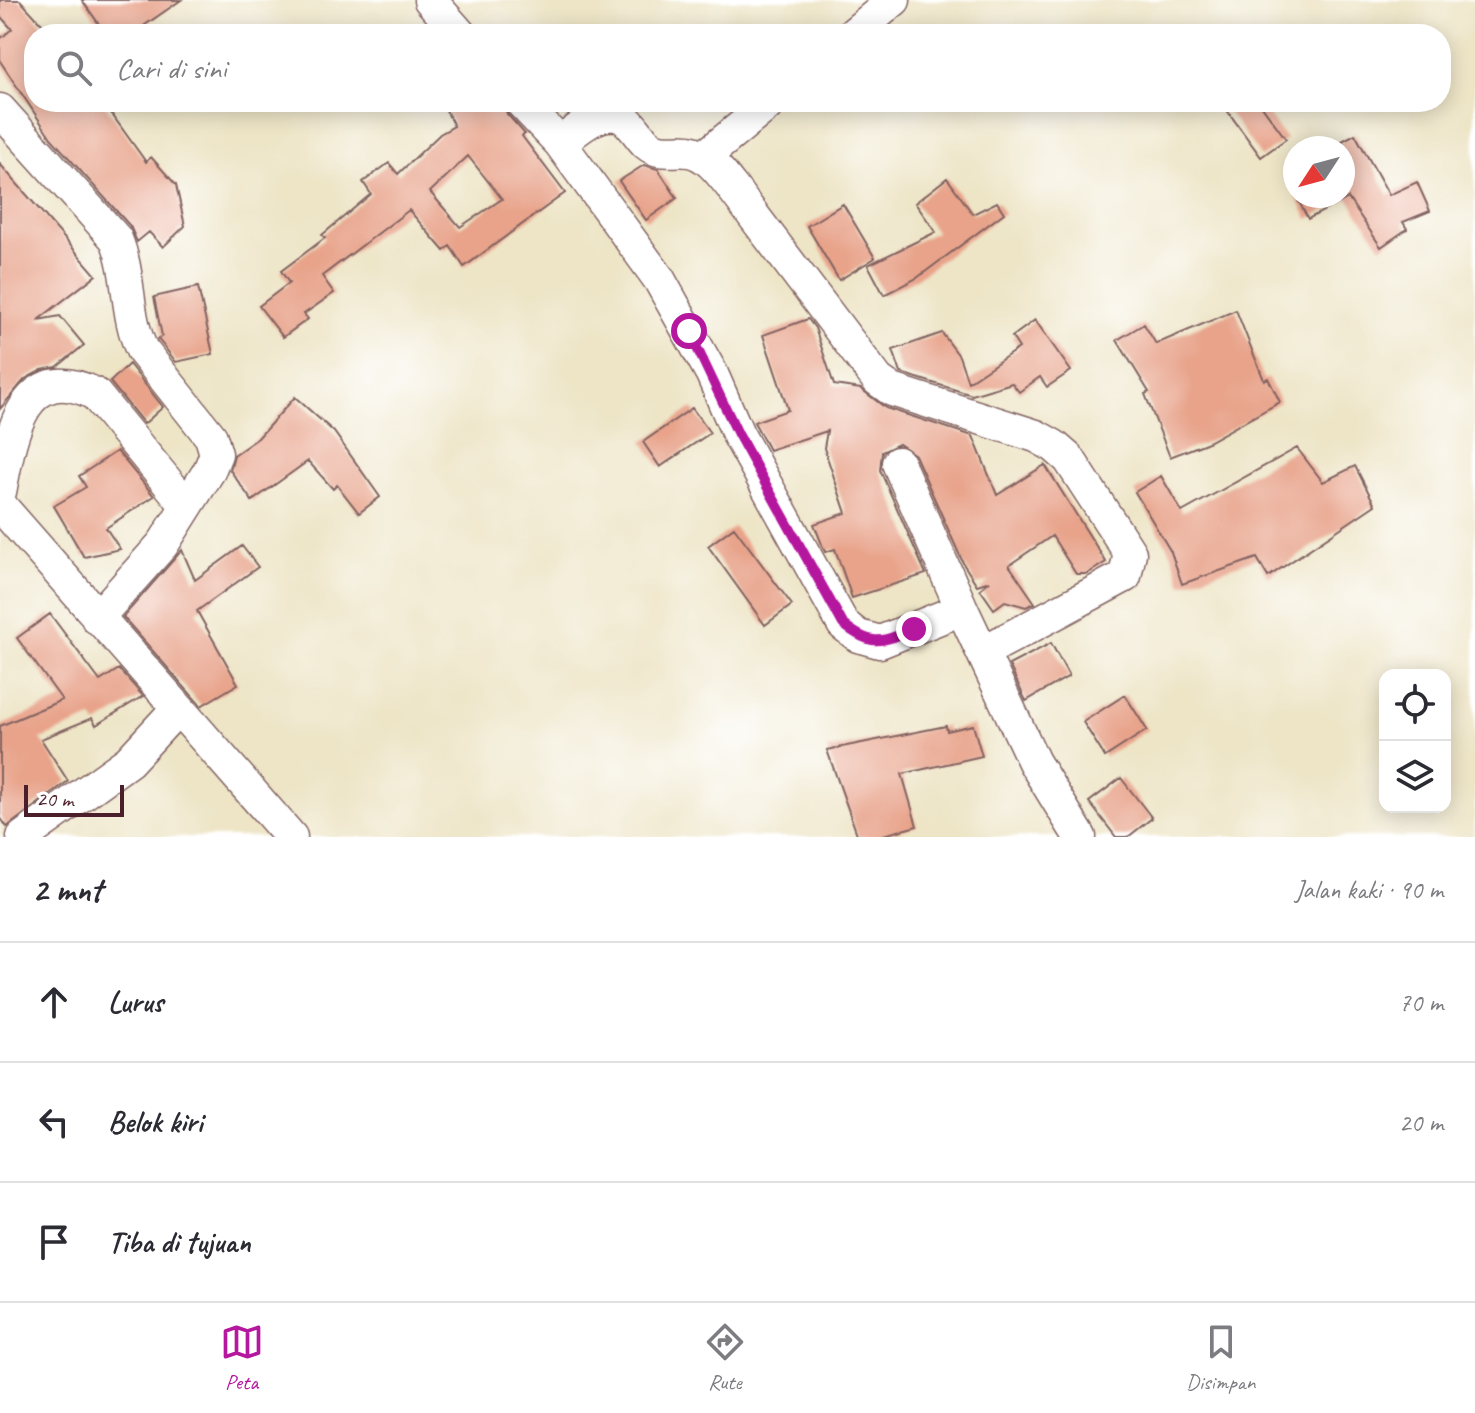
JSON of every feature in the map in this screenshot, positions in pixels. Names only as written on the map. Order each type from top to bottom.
[{"type":"street","points":[[430,0],[451,24]]},
{"type":"street","points":[[865,24],[894,0]]},
{"type":"street","points":[[0,110],[116,239],[124,259],[130,319],[142,350],[211,437],[216,454],[209,471],[163,544],[97,618]]},
{"type":"street","points":[[531,112],[560,143],[659,279],[712,374],[738,434],[843,624],[858,636],[880,642],[962,609]]},
{"type":"street","points":[[704,157],[759,112]]},
{"type":"street","points":[[560,143],[585,124],[614,114],[623,117],[647,144],[658,150],[689,151],[704,157],[731,186],[878,380],[892,390],[1036,436],[1069,459],[1130,553],[1125,576],[983,652]]},
{"type":"street","points":[[0,492],[10,439],[25,404],[44,389],[71,385],[95,394],[187,506]]},
{"type":"street","points":[[898,463],[1034,762],[1080,837]]},
{"type":"street","points":[[0,505],[291,837]]},
{"type":"street","points":[[23,837],[129,761],[178,708]]},
{"type":"building","points":[[0,0],[20,0],[42,24],[24,24],[24,97],[0,61],[0,39],[12,29],[0,16]]},
{"type":"building","points":[[82,0],[181,0],[146,24],[99,24]]},
{"type":"building","points":[[34,112],[110,112],[146,162],[151,157],[176,185],[185,226],[163,247],[149,232],[137,242],[130,226],[51,138]]},
{"type":"building","points":[[447,112],[506,112],[565,193],[464,267],[450,246],[444,251],[409,210],[322,276],[334,293],[304,314],[308,319],[283,337],[259,306],[289,283],[281,271],[325,238],[322,235],[371,194],[363,182],[389,163],[398,174],[440,134],[454,126]],"holes":[[[468,156],[502,199],[460,227],[430,192]]]},
{"type":"building","points":[[1228,112],[1266,112],[1284,136],[1283,141],[1261,157]]},
{"type":"building","points":[[1355,134],[1389,195],[1417,182],[1430,211],[1403,222],[1407,229],[1381,247],[1355,208],[1355,136],[1351,136]]},
{"type":"building","points":[[0,164],[96,275],[38,320],[60,316],[84,345],[57,367],[42,370],[25,379],[0,409]]},
{"type":"building","points":[[644,165],[658,169],[677,198],[646,220],[619,181]]},
{"type":"building","points":[[947,178],[973,214],[997,202],[1004,213],[917,278],[884,295],[868,265],[936,232],[915,203]]},
{"type":"building","points":[[843,204],[875,258],[839,280],[807,226]]},
{"type":"building","points":[[1302,208],[1329,208],[1308,219]]},
{"type":"building","points":[[198,287],[213,354],[176,362],[158,339],[162,336],[154,297]]},
{"type":"building","points":[[1236,310],[1264,380],[1268,378],[1280,402],[1206,443],[1170,457],[1145,394],[1149,392],[1117,340],[1144,324],[1156,344]]},
{"type":"building","points":[[808,319],[815,328],[834,385],[861,389],[886,408],[973,436],[997,495],[1045,465],[1106,562],[1087,574],[1076,574],[1052,536],[1009,565],[1035,603],[1026,607],[1005,601],[994,609],[980,589],[990,581],[977,585],[964,565],[915,455],[899,444],[882,452],[880,470],[926,574],[852,598],[835,549],[825,552],[814,524],[846,513],[824,448],[827,431],[769,450],[754,422],[788,410],[763,335]]},
{"type":"building","points":[[1035,320],[1071,371],[1047,387],[1040,377],[1019,392],[1012,383],[972,395],[901,373],[893,350],[942,333],[959,356],[968,382],[1019,348],[1012,337]]},
{"type":"building","points":[[129,364],[163,407],[144,424],[110,382]]},
{"type":"building","points":[[295,397],[334,432],[380,497],[359,513],[337,485],[333,489],[308,461],[252,501],[230,470],[234,455],[258,438]]},
{"type":"building","points":[[692,408],[710,433],[660,467],[643,442]]},
{"type":"building","points":[[1297,448],[1323,482],[1355,466],[1375,505],[1268,577],[1257,558],[1182,584],[1171,552],[1135,492],[1161,476],[1182,512]]},
{"type":"building","points":[[117,451],[154,496],[106,528],[120,549],[84,557],[54,506],[86,487],[79,476]]},
{"type":"building","points":[[734,527],[792,605],[765,625],[708,546]]},
{"type":"building","points":[[242,546],[258,567],[197,611],[238,684],[201,706],[123,617],[182,550],[195,580]]},
{"type":"building","points":[[50,614],[100,681],[119,669],[143,696],[96,725],[92,718],[41,739],[68,781],[7,827],[0,817],[0,726],[62,700],[17,638]]},
{"type":"building","points":[[1051,643],[1069,676],[1026,701],[1009,665]]},
{"type":"building","points":[[1125,695],[1147,730],[1105,757],[1083,722]]},
{"type":"building","points":[[973,725],[982,756],[902,774],[917,826],[876,837],[858,837],[827,750],[946,726],[947,731]]},
{"type":"building","points":[[1121,778],[1152,818],[1128,837],[1116,837],[1089,802]]},
{"type":"route","points":[[689,331],[738,434],[829,604],[843,624],[858,636],[880,642],[914,629]]}]
